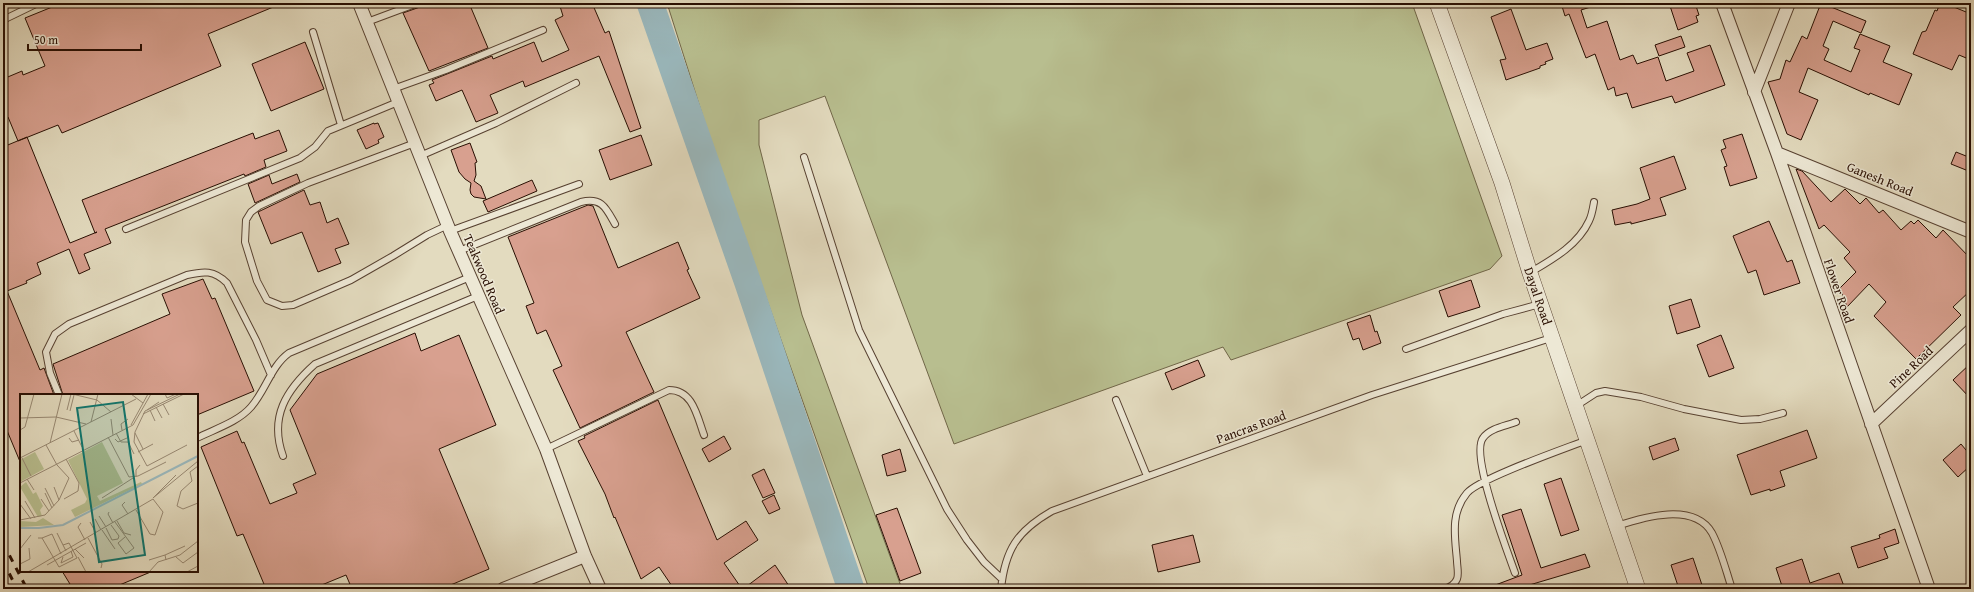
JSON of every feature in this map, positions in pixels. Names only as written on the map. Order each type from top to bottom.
[{"type":"street","name":"Teakwood Road","points":[[359,3],[449,228],[546,449],[585,556],[600,589]]},
{"type":"street","name":"Dayal Road","points":[[1437,3],[1502,183],[1540,304],[1553,337],[1575,406],[1588,440],[1638,589]]},
{"type":"street","name":"Flower Road","points":[[1722,3],[1778,153],[1929,589]]},
{"type":"street","points":[[1754,92],[1789,3]]},
{"type":"street","name":"Ganesh Road","points":[[1778,153],[1971,232]]},
{"type":"street","name":"Pine Road","points":[[1871,424],[1971,330]]},
{"type":"street","points":[[503,589],[585,556]]},
{"type":"lane","points":[[3,20],[38,3]]},
{"type":"lane","points":[[367,22],[418,3]]},
{"type":"lane","points":[[393,89],[446,70],[543,30]]},
{"type":"lane","points":[[313,32],[341,126]]},
{"type":"lane","points":[[420,156],[496,123],[576,84]]},
{"type":"lane","points":[[126,229],[300,158],[316,147],[328,131],[398,102]]},
{"type":"lane","points":[[415,143],[308,183],[259,206],[251,212],[246,220],[245,242],[257,281],[267,300],[282,306],[293,305],[351,280],[427,235],[578,184]]},
{"type":"lane","points":[[804,158],[859,330],[947,509],[967,540],[984,562],[1002,579]]},
{"type":"lane","points":[[459,251],[581,202],[590,200],[597,201],[606,209],[615,224]]},
{"type":"lane","points":[[1530,273],[1554,258],[1580,234],[1589,220],[1594,202]]},
{"type":"lane","points":[[59,394],[50,373],[46,352],[55,334],[69,324],[187,275],[202,271],[209,271],[220,276],[227,283],[256,340],[271,375]]},
{"type":"lane","points":[[198,438],[235,419],[251,407],[282,358],[295,350],[470,277]]},
{"type":"lane","points":[[283,456],[277,433],[282,403],[295,383],[315,364],[478,296]]},
{"type":"lane","points":[[1406,348],[1540,304]]},
{"type":"lane","name":"Pancras Road","points":[[1002,589],[1002,579],[1005,566],[1010,552],[1018,538],[1033,522],[1052,511],[1372,395],[1553,337]]},
{"type":"lane","points":[[546,449],[669,390],[677,390],[685,393],[694,407],[704,435]]},
{"type":"lane","points":[[1575,406],[1596,393],[1605,392],[1641,397],[1684,410],[1741,420],[1760,419],[1783,413]]},
{"type":"lane","points":[[1116,400],[1147,476]]},
{"type":"lane","points":[[1515,573],[1485,482],[1479,451],[1482,438],[1497,429],[1516,422]]},
{"type":"lane","points":[[1445,589],[1452,586],[1456,579],[1458,570],[1454,538],[1457,509],[1468,492],[1485,482],[1588,440]]},
{"type":"lane","points":[[1616,527],[1645,517],[1664,514],[1683,515],[1702,522],[1712,533],[1732,589]]},
{"type":"green space","points":[[667,3],[1412,3],[1502,256],[1490,269],[1231,360],[1223,347],[954,444],[825,96],[759,120],[759,145],[802,315],[902,589],[869,589],[710,139]]},
{"type":"building","points":[[62,3],[283,3],[208,34],[221,66],[62,133],[58,125],[18,141],[8,117],[3,119],[3,79],[22,71],[23,75],[45,66],[25,18]]},
{"type":"building","points":[[422,3],[469,3],[488,48],[429,71],[403,13],[420,7]]},
{"type":"building","points":[[559,3],[592,3],[605,33],[609,31],[641,128],[630,132],[599,56],[525,87],[523,81],[490,95],[498,113],[476,122],[462,90],[436,101],[429,85],[434,83],[432,80],[492,56],[493,59],[534,42],[542,62],[569,50],[555,20],[563,16]]},
{"type":"building","points":[[1561,3],[1596,3],[1597,5],[1581,10],[1587,28],[1607,21],[1620,60],[1633,55],[1637,64],[1658,57],[1666,81],[1694,71],[1687,53],[1710,45],[1725,85],[1675,103],[1672,96],[1632,108],[1627,93],[1616,96],[1614,87],[1608,90],[1595,54],[1586,58],[1569,14],[1565,16]]},
{"type":"building","points":[[1669,3],[1695,3],[1699,15],[1696,16],[1698,22],[1678,30]]},
{"type":"building","points":[[1821,3],[1866,21],[1861,33],[1833,21],[1823,46],[1829,49],[1824,60],[1851,72],[1860,50],[1854,48],[1860,34],[1890,46],[1883,62],[1912,74],[1899,105],[1870,93],[1869,95],[1808,68],[1799,92],[1818,100],[1801,140],[1787,134],[1768,82],[1780,79],[1786,60],[1790,62],[1802,36],[1807,39]]},
{"type":"building","points":[[1940,3],[1944,3],[1971,14],[1971,60],[1959,55],[1952,70],[1913,54],[1922,32],[1926,31],[1935,10],[1937,11]]},
{"type":"building","points":[[1511,9],[1526,50],[1547,43],[1553,59],[1545,62],[1546,64],[1540,66],[1540,68],[1506,80],[1500,60],[1506,59],[1491,17]]},
{"type":"building","points":[[1681,36],[1685,47],[1659,56],[1655,45]]},
{"type":"building","points":[[305,42],[324,89],[271,111],[252,64]]},
{"type":"building","points":[[374,123],[378,123],[384,137],[378,140],[379,143],[366,149],[357,130]]},
{"type":"building","points":[[279,130],[287,151],[264,160],[266,167],[245,176],[244,174],[105,229],[111,243],[84,254],[90,269],[79,274],[69,249],[37,263],[41,274],[26,281],[27,283],[7,291],[40,370],[44,368],[54,394],[20,394],[20,462],[3,421],[3,147],[27,137],[70,243],[95,233],[82,200],[253,133],[255,139]]},
{"type":"building","points":[[1742,134],[1757,178],[1730,186],[1724,167],[1727,166],[1721,150],[1726,148],[1723,140]]},
{"type":"building","points":[[641,135],[652,165],[610,180],[599,150]]},
{"type":"building","points":[[470,143],[477,162],[475,163],[476,175],[474,181],[481,186],[486,199],[474,197],[471,194],[471,183],[459,172],[451,150]]},
{"type":"building","points":[[1956,152],[1971,158],[1971,172],[1951,164]]},
{"type":"building","points":[[1674,156],[1686,189],[1660,198],[1666,215],[1631,224],[1631,222],[1615,225],[1612,210],[1650,199],[1640,168]]},
{"type":"building","points":[[1796,169],[1802,171],[1831,202],[1845,189],[1860,204],[1866,198],[1879,213],[1883,210],[1901,230],[1911,221],[1914,224],[1918,220],[1936,238],[1943,230],[1971,259],[1971,290],[1953,307],[1961,315],[1916,359],[1874,316],[1886,302],[1869,284],[1847,307],[1840,288],[1856,272],[1844,258],[1850,252],[1824,225],[1819,229]]},
{"type":"building","points":[[297,174],[300,182],[255,203],[248,184],[269,175],[272,184]]},
{"type":"building","points":[[532,180],[537,191],[488,212],[483,201]]},
{"type":"building","points":[[304,190],[310,205],[320,202],[327,223],[338,218],[349,244],[335,249],[341,263],[318,272],[302,232],[271,244],[258,212]]},
{"type":"building","points":[[588,205],[593,206],[618,268],[678,242],[689,269],[687,270],[700,298],[626,332],[654,392],[580,428],[553,370],[562,366],[546,330],[537,334],[526,306],[534,303],[508,237]]},
{"type":"building","points":[[1769,221],[1787,262],[1792,260],[1800,283],[1764,295],[1756,270],[1748,273],[1733,236]]},
{"type":"building","points":[[203,279],[212,299],[215,298],[254,391],[198,415],[198,394],[63,394],[53,364],[170,314],[162,294]]},
{"type":"building","points":[[1471,280],[1480,307],[1448,317],[1439,291]]},
{"type":"building","points":[[1691,299],[1700,327],[1677,334],[1669,306]]},
{"type":"building","points":[[1370,315],[1375,332],[1377,331],[1381,343],[1363,350],[1359,338],[1353,340],[1347,323]]},
{"type":"building","points":[[415,333],[421,351],[459,335],[496,425],[439,449],[489,569],[441,589],[352,589],[346,575],[312,589],[266,589],[243,534],[237,536],[201,447],[237,431],[242,443],[244,442],[270,504],[297,493],[293,484],[316,474],[290,410],[317,374]]},
{"type":"building","points":[[1721,335],[1734,368],[1709,377],[1697,345]]},
{"type":"building","points":[[1198,360],[1205,376],[1172,390],[1165,373]]},
{"type":"building","points":[[1971,363],[1971,399],[1953,380]]},
{"type":"building","points":[[658,400],[717,540],[746,521],[758,540],[724,563],[742,589],[674,589],[659,567],[641,579],[605,494],[578,441],[585,438],[584,436]]},
{"type":"building","points":[[1807,430],[1817,458],[1780,471],[1785,486],[1751,495],[1737,455]]},
{"type":"building","points":[[724,436],[731,449],[709,462],[702,449]]},
{"type":"building","points":[[1675,438],[1679,450],[1653,460],[1649,447]]},
{"type":"building","points":[[1961,444],[1971,456],[1971,465],[1958,477],[1943,460]]},
{"type":"building","points":[[900,449],[906,471],[887,476],[882,455]]},
{"type":"building","points":[[764,469],[775,493],[763,498],[752,475]]},
{"type":"building","points":[[1561,478],[1579,530],[1561,536],[1544,484]]},
{"type":"building","points":[[774,495],[780,509],[769,514],[762,501]]},
{"type":"building","points":[[897,508],[921,573],[900,581],[876,515]]},
{"type":"building","points":[[1521,509],[1541,568],[1585,554],[1590,567],[1516,589],[1491,589],[1490,587],[1522,575],[1502,515]]},
{"type":"building","points":[[1895,529],[1899,543],[1884,548],[1888,558],[1858,568],[1851,547],[1880,538],[1879,535]]},
{"type":"building","points":[[1193,535],[1200,562],[1158,572],[1152,545]]},
{"type":"building","points":[[1693,558],[1702,585],[1691,589],[1679,589],[1671,565]]},
{"type":"building","points":[[1802,559],[1810,583],[1839,573],[1845,589],[1783,589],[1776,568]]},
{"type":"building","points":[[775,565],[791,589],[743,589]]},
{"type":"building","points":[[63,572],[151,572],[110,589],[73,589]]},
{"type":"waterway","points":[[650,3],[748,283],[851,589]]},
{"type":"railway","points":[[3,543],[27,589]]},
{"type":"railway","points":[[3,561],[17,589]]}]
